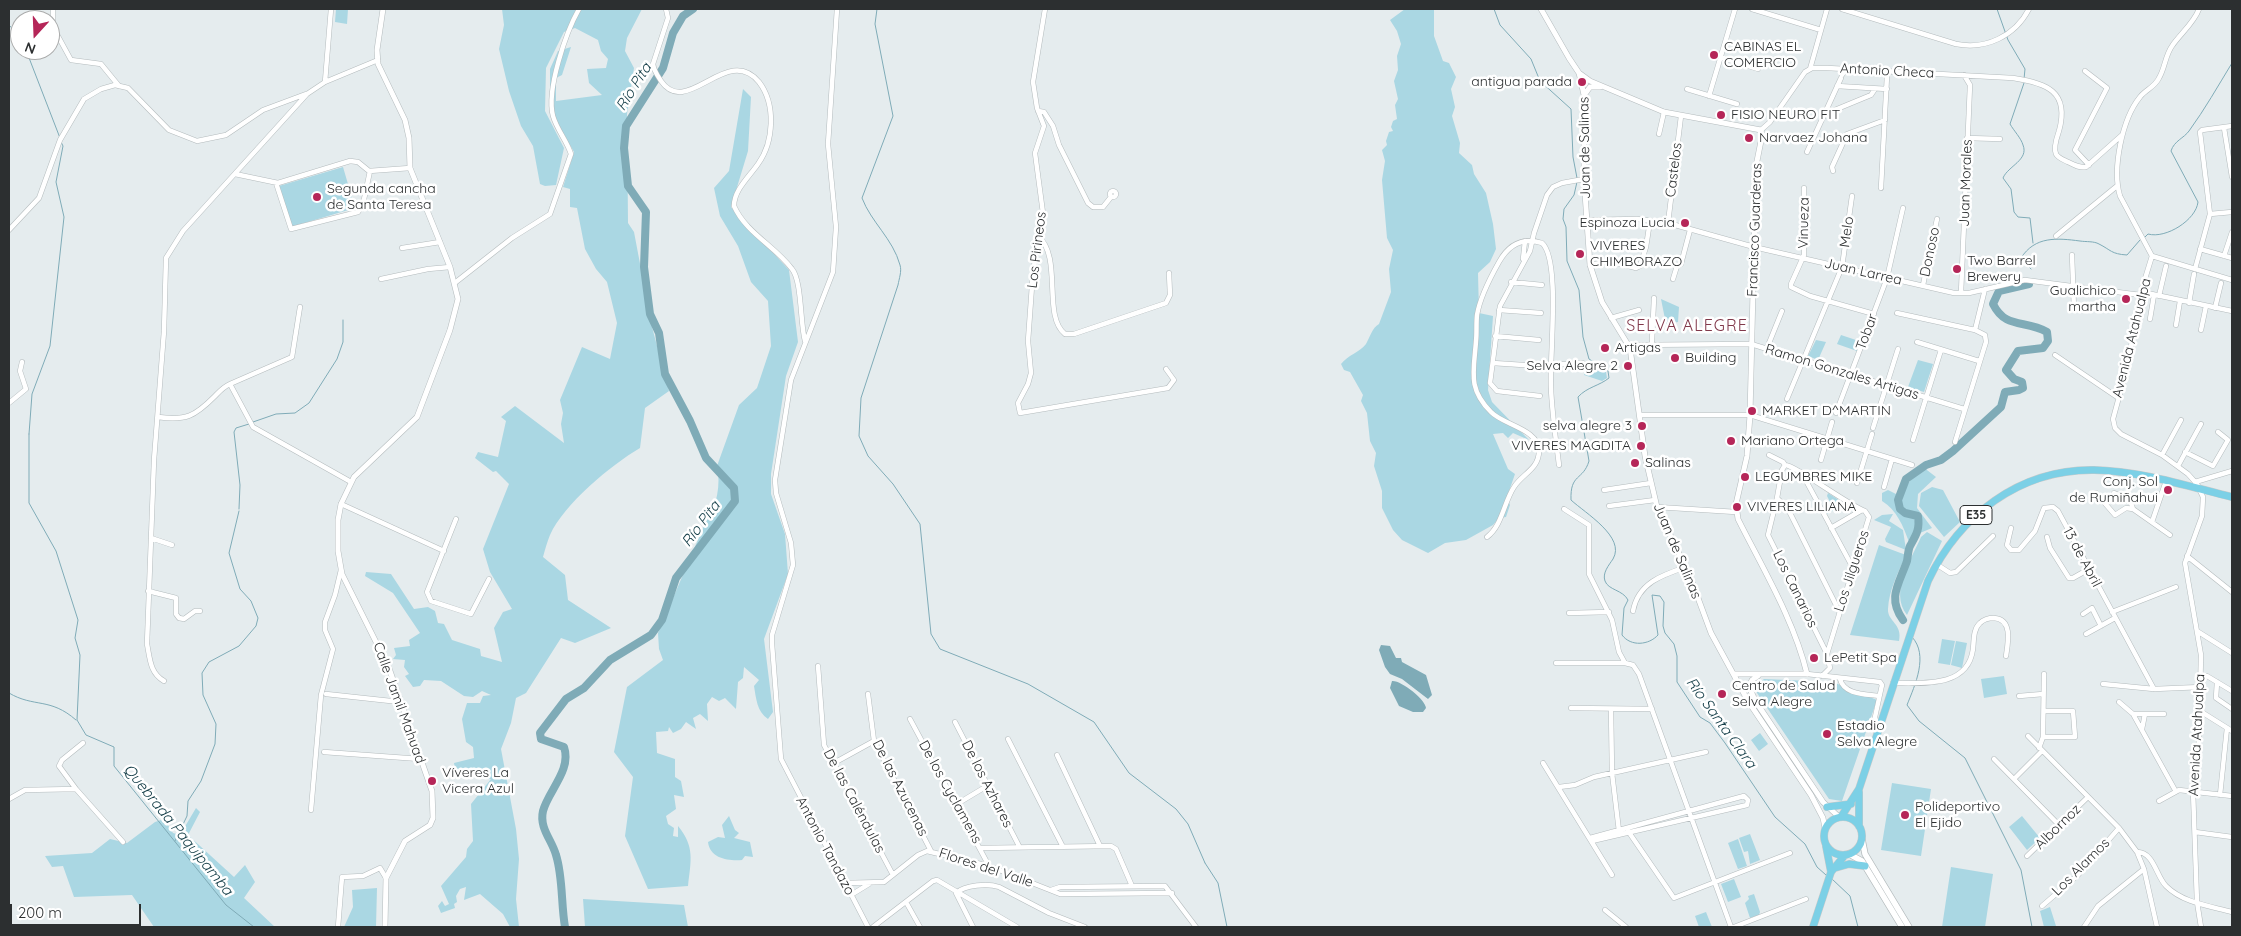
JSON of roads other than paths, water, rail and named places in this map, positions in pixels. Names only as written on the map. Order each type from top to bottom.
[{"type":"highway","name":"E35","points":[[1825,828],[1832,820],[1840,817],[1851,804],[1859,789],[1928,581],[1936,564],[1968,522],[2004,495],[2031,482],[2060,474],[2093,470],[2120,472],[2197,486],[2232,497]]},
{"type":"highway","name":"E35","points":[[1859,789],[1859,826],[1862,839]]},
{"type":"highway","points":[[1828,807],[1851,804]]},
{"type":"highway","points":[[1840,817],[1852,819],[1859,826]]},
{"type":"highway","points":[[1825,828],[1825,843],[1832,871]]},
{"type":"highway","points":[[1813,927],[1832,871],[1847,855],[1858,848],[1862,839]]},
{"type":"highway","points":[[1825,843],[1833,852],[1847,855]]},
{"type":"highway","points":[[1832,871],[1849,864],[1864,866]]},
{"type":"main road","points":[[1862,839],[1865,854],[1909,927]]},
{"type":"main road","points":[[1847,855],[1859,859],[1902,927]]},
{"type":"street","points":[[53,9],[53,27],[70,60],[101,64],[118,86]]},
{"type":"street","points":[[325,82],[331,9]]},
{"type":"street","name":"Calle Jamil Mahuad","points":[[382,9],[378,60],[405,120],[409,138],[410,168],[456,282],[458,299],[452,324],[418,417],[351,482],[340,504],[338,535],[341,570],[381,650],[431,785],[433,818],[428,827],[405,841],[386,878],[385,927]]},
{"type":"street","points":[[456,282],[512,238],[543,220],[554,208],[571,154],[553,117],[552,92],[563,50],[579,9]]},
{"type":"street","points":[[666,9],[668,18],[653,64],[656,74],[669,89],[690,90],[726,72],[739,70],[750,74],[762,86],[770,108],[767,142],[759,163],[736,194],[734,206],[753,232],[793,269],[798,283],[805,341]]},
{"type":"street","points":[[805,341],[833,272],[836,256],[836,227],[828,144],[837,9]]},
{"type":"street","name":"Los Pirineos","points":[[1045,9],[1040,44],[1033,73],[1038,111],[1044,126],[1036,153],[1043,200],[1033,272],[1028,341],[1031,373],[1028,384],[1018,403],[1019,412],[1027,413],[1069,403],[1168,388],[1174,380],[1166,368]]},
{"type":"street","name":"Juan de Salinas","points":[[1542,9],[1579,73],[1584,95],[1584,179],[1590,265],[1597,292],[1611,318],[1629,344],[1651,483],[1657,507],[1686,567],[1708,626],[1748,701],[1811,795],[1823,818],[1825,828]]},
{"type":"street","points":[[1709,96],[1735,9]]},
{"type":"street","points":[[1752,9],[1821,30]]},
{"type":"street","points":[[1584,95],[1590,87],[1605,87],[1664,112],[1761,130],[1770,122],[1805,72],[1810,69],[1827,9]]},
{"type":"street","points":[[1842,9],[1964,45],[1982,45],[2010,32],[2024,18],[2029,9]]},
{"type":"street","points":[[2199,9],[2168,52],[2159,78],[2151,88],[2140,95],[2122,135],[2116,178],[2122,201],[2145,240],[2152,256],[2194,272],[2232,280]]},
{"type":"street","points":[[1720,57],[1758,69]]},
{"type":"street","points":[[9,230],[40,198],[61,139],[87,96],[100,89],[118,86],[128,88],[169,130],[198,141],[226,135],[263,110],[307,94],[325,82],[378,60]]},
{"type":"street","name":"Antonio Checa","points":[[1810,69],[1964,75],[2030,81],[2050,88],[2058,99],[2061,117],[2055,148],[2056,154],[2079,168],[2089,165]]},
{"type":"street","points":[[1807,152],[1846,69]]},
{"type":"street","points":[[2085,71],[2107,88],[2075,150],[2089,165],[2122,135]]},
{"type":"street","name":"Juan de Salinas","points":[[1579,73],[1590,81],[1605,87]]},
{"type":"street","name":"Juan Morales","points":[[1961,293],[1970,86],[1964,75]]},
{"type":"street","points":[[1881,188],[1887,76]]},
{"type":"street","points":[[1837,86],[1886,89]]},
{"type":"street","points":[[1687,89],[1737,104]]},
{"type":"street","points":[[1825,114],[1871,95],[1876,89]]},
{"type":"street","points":[[164,681],[155,675],[147,644],[154,460],[164,331],[166,258],[175,241],[307,94]]},
{"type":"street","points":[[1038,111],[1044,112],[1053,126],[1059,145],[1088,203],[1093,207],[1103,207],[1111,197]]},
{"type":"street","points":[[1659,134],[1664,112]]},
{"type":"street","name":"Castelos","points":[[1668,224],[1681,116]]},
{"type":"street","points":[[1834,171],[1832,167],[1846,134],[1885,120]]},
{"type":"street","points":[[2189,302],[2194,272],[2210,214],[2200,135],[2202,130],[2232,126]]},
{"type":"street","points":[[2224,128],[2232,177]]},
{"type":"street","name":"Francisco Guarderas","points":[[1736,512],[1737,497],[1747,456],[1750,415],[1756,166],[1762,136],[1761,130]]},
{"type":"street","points":[[1967,138],[2000,139]]},
{"type":"street","points":[[235,174],[276,183],[350,160],[370,171],[410,168]]},
{"type":"street","points":[[276,183],[289,228],[291,229],[358,212],[363,204],[370,171]]},
{"type":"street","points":[[1540,396],[1497,391],[1490,383],[1499,310],[1511,282],[1530,251],[1549,192],[1553,188],[1568,182],[1584,179]]},
{"type":"street","points":[[2056,236],[2117,186]]},
{"type":"street","name":"Vinueza","points":[[1803,258],[1804,188]]},
{"type":"street","name":"Melo","points":[[1787,399],[1842,267],[1852,196]]},
{"type":"street","name":"Tobar","points":[[1836,414],[1887,278],[1903,208]]},
{"type":"street","points":[[2210,214],[2232,212]]},
{"type":"street","name":"Juan Larrea","points":[[1587,220],[1629,219],[1668,224],[1754,247],[1961,293],[2025,280],[2141,293],[2232,311]]},
{"type":"street","name":"Donoso","points":[[1923,286],[1937,219]]},
{"type":"street","points":[[1590,265],[1610,261],[1636,268],[1640,266],[1646,247],[1650,221]]},
{"type":"street","points":[[1673,279],[1677,266],[1681,264],[1690,230]]},
{"type":"street","points":[[2224,256],[2232,232]]},
{"type":"street","points":[[1038,236],[1046,242],[1050,252],[1052,293],[1060,329],[1066,334],[1074,334],[1166,303],[1170,295],[1169,273]]},
{"type":"street","points":[[1487,537],[1498,523],[1513,487],[1532,469],[1539,453],[1537,444],[1529,434],[1490,411],[1480,399],[1472,379],[1480,302],[1504,255],[1514,245],[1532,240],[1542,243],[1548,252],[1553,296],[1550,388],[1559,465]]},
{"type":"street","points":[[1523,261],[1525,241]]},
{"type":"street","points":[[402,248],[440,242]]},
{"type":"street","points":[[2200,250],[2232,258]]},
{"type":"street","points":[[2072,254],[2075,286],[2074,309]]},
{"type":"street","name":"Avenida Atahualpa","points":[[2152,256],[2141,293],[2128,364],[2117,398],[2113,419],[2115,428],[2124,437],[2162,455],[2178,466],[2197,486],[2203,497],[2202,516],[2185,563],[2197,631],[2201,676],[2200,712],[2193,790],[2197,902],[2200,927]]},
{"type":"street","points":[[1803,258],[1791,287],[1828,301],[1874,314]]},
{"type":"street","points":[[2150,319],[2166,266]]},
{"type":"street","points":[[381,279],[428,269],[450,268]]},
{"type":"street","points":[[1511,282],[1542,285]]},
{"type":"street","points":[[2215,308],[2221,283]]},
{"type":"street","points":[[1975,330],[1985,289]]},
{"type":"street","points":[[1652,341],[1654,298]]},
{"type":"street","points":[[2176,324],[2180,301]]},
{"type":"street","points":[[2201,330],[2206,306]]},
{"type":"street","points":[[158,417],[181,419],[191,416],[200,411],[224,387],[292,357],[300,307]]},
{"type":"street","points":[[1499,310],[1541,313]]},
{"type":"street","points":[[1611,318],[1639,310]]},
{"type":"street","points":[[1767,348],[1782,310]]},
{"type":"street","points":[[1897,313],[1975,330],[1982,332],[1986,338],[1955,442]]},
{"type":"street","points":[[1495,336],[1539,340]]},
{"type":"street","name":"Antonio Tandazo","points":[[805,341],[791,380],[775,480],[776,493],[791,543],[793,565],[772,635],[783,764],[868,927]]},
{"type":"street","points":[[1916,342],[1979,361]]},
{"type":"street","name":"Ramon Gonzales Artigas","points":[[1629,344],[1751,344],[1964,409]]},
{"type":"street","points":[[1873,428],[1898,349]]},
{"type":"street","points":[[1913,440],[1941,350]]},
{"type":"street","points":[[2055,355],[2117,398]]},
{"type":"street","points":[[9,403],[26,389],[20,371],[22,362]]},
{"type":"street","points":[[1493,363],[1538,366]]},
{"type":"street","points":[[1550,365],[1583,363]]},
{"type":"street","points":[[230,384],[253,427],[351,482]]},
{"type":"street","points":[[1641,415],[1750,415],[1912,465]]},
{"type":"street","points":[[2162,455],[2181,420]]},
{"type":"street","points":[[1821,460],[1832,422]]},
{"type":"street","points":[[2178,466],[2201,424]]},
{"type":"street","points":[[2185,452],[2213,466],[2228,440],[2218,432]]},
{"type":"street","points":[[1858,483],[1872,434]]},
{"type":"street","name":"Los Jilgueros","points":[[1769,455],[1783,462],[1785,466],[1791,465],[1803,475],[1868,514],[1869,520],[1852,568],[1827,654]]},
{"type":"street","points":[[1884,487],[1892,459]]},
{"type":"street","points":[[1785,466],[1782,470],[1777,498],[1788,509],[1839,611]]},
{"type":"street","points":[[2197,486],[2232,472]]},
{"type":"street","points":[[1803,475],[1852,568]]},
{"type":"street","points":[[2152,522],[2166,481]]},
{"type":"street","points":[[1604,490],[1651,483]]},
{"type":"street","points":[[2096,493],[2115,515],[2126,508],[2133,509],[2170,535]]},
{"type":"street","points":[[2114,494],[2130,500],[2133,509]]},
{"type":"street","name":"Los Canarios","points":[[1777,498],[1768,535],[1827,654]]},
{"type":"street","points":[[1609,506],[1655,500]]},
{"type":"street","points":[[340,504],[444,551]]},
{"type":"street","points":[[1657,507],[1736,512],[1798,644],[1807,674]]},
{"type":"street","name":"13 de Abril","points":[[2011,528],[2007,545],[2011,550],[2020,550],[2035,531],[2042,512],[2047,507],[2053,507],[2058,511],[2154,689]]},
{"type":"street","points":[[1564,509],[1589,525],[1588,574],[1609,612],[1619,652],[1625,662]]},
{"type":"street","points":[[1831,528],[1862,510]]},
{"type":"street","points":[[456,519],[427,592],[431,601],[471,614],[489,579]]},
{"type":"street","points":[[1936,564],[1950,572],[1956,572],[1993,536]]},
{"type":"street","points":[[2047,536],[2050,548],[2068,578],[2073,578],[2089,569]]},
{"type":"street","points":[[151,538],[172,546]]},
{"type":"street","points":[[2187,556],[2232,592]]},
{"type":"street","points":[[1633,611],[1635,599],[1644,588],[1658,577],[1686,567]]},
{"type":"street","points":[[311,810],[321,695],[333,649],[325,630],[325,622],[335,595],[341,570]]},
{"type":"street","points":[[2112,612],[2176,587]]},
{"type":"street","points":[[148,591],[176,598],[176,614],[178,618],[184,619],[195,611],[200,611]]},
{"type":"street","points":[[2083,614],[2092,608],[2101,626]]},
{"type":"street","points":[[1568,613],[1609,612]]},
{"type":"street","points":[[1893,683],[1926,684],[1942,682],[1964,669],[1971,660],[1977,626],[1988,618],[1997,618],[2006,625],[2008,632],[2006,656]]},
{"type":"street","points":[[2086,634],[2115,618]]},
{"type":"street","points":[[2197,631],[2232,653]]},
{"type":"street","points":[[1822,676],[1830,668],[1827,654]]},
{"type":"street","points":[[1556,663],[1625,662],[1633,665],[1636,669],[1733,927],[1806,899]]},
{"type":"street","name":"De las Caléndulas","points":[[818,666],[824,744],[893,875]]},
{"type":"street","points":[[1734,674],[1807,674],[1880,682],[1882,685],[1875,717],[1878,730]]},
{"type":"street","points":[[2014,779],[2041,749],[2043,737],[2044,674]]},
{"type":"street","points":[[1758,675],[1750,683],[1750,691],[1828,807],[1840,817]]},
{"type":"street","points":[[2201,676],[2207,676],[2232,691]]},
{"type":"street","points":[[1840,679],[1842,684],[1850,690],[1879,696]]},
{"type":"street","points":[[2217,682],[2216,698],[2232,709]]},
{"type":"street","points":[[2103,684],[2154,689],[2201,687]]},
{"type":"street","points":[[326,694],[400,702]]},
{"type":"street","name":"De las Azucenas","points":[[868,694],[874,741],[931,851]]},
{"type":"street","points":[[2019,696],[2044,694]]},
{"type":"street","points":[[2119,702],[2133,714],[2175,790]]},
{"type":"street","points":[[1571,708],[1652,709]]},
{"type":"street","points":[[1611,709],[1612,773],[1619,831]]},
{"type":"street","points":[[2043,737],[2074,738],[2075,735],[2075,715],[2072,710],[2044,711]]},
{"type":"street","points":[[2200,712],[2230,729],[2220,794]]},
{"type":"street","points":[[2133,714],[2164,714]]},
{"type":"street","points":[[2142,729],[2144,714]]},
{"type":"street","name":"De los Cyclamens","points":[[910,719],[989,866]]},
{"type":"street","name":"De los Azhares","points":[[955,722],[1019,846]]},
{"type":"street","points":[[2028,736],[2119,828],[2137,852],[2144,869],[2157,927]]},
{"type":"street","points":[[1008,739],[1063,847]]},
{"type":"street","points":[[834,763],[874,741]]},
{"type":"street","points":[[82,743],[62,760],[59,766],[76,789],[123,842]]},
{"type":"street","points":[[324,752],[420,759]]},
{"type":"street","points":[[1559,786],[1575,785],[1612,773],[1706,752]]},
{"type":"street","points":[[1057,755],[1100,846]]},
{"type":"street","points":[[1994,759],[2059,825]]},
{"type":"street","points":[[1543,763],[1559,786],[1612,875]]},
{"type":"street","points":[[957,804],[987,786]]},
{"type":"street","points":[[9,799],[25,790],[76,789]]},
{"type":"street","points":[[2159,801],[2175,790],[2193,790],[2232,796]]},
{"type":"street","points":[[1744,796],[1748,800],[1747,804],[1591,840],[1744,796]]},
{"type":"street","name":"Albornoz","points":[[2027,856],[2088,797]]},
{"type":"street","name":"Los Alamos","points":[[2042,906],[2078,875],[2119,828]]},
{"type":"street","points":[[1628,831],[1672,897],[1676,898],[1715,880],[1790,853]]},
{"type":"street","points":[[2195,832],[2232,838]]},
{"type":"street","points":[[981,848],[1100,846],[1114,848],[1132,886]]},
{"type":"street","name":"Flores del Valle","points":[[845,883],[870,884],[884,882],[918,855],[931,851],[989,866],[1060,894],[1172,893]]},
{"type":"street","points":[[2137,852],[2144,852],[2151,859],[2168,888],[2178,895],[2232,912]]},
{"type":"street","points":[[338,927],[342,877],[363,876],[380,868],[386,878]]},
{"type":"street","points":[[2084,927],[2098,906],[2144,869]]},
{"type":"street","points":[[873,927],[933,881],[940,881],[1017,927]]},
{"type":"street","name":"Flores del Valle","points":[[851,895],[870,884]]},
{"type":"street","points":[[956,892],[966,888],[996,886],[1049,913],[1085,927]]},
{"type":"street","name":"Flores del Valle","points":[[1051,890],[1060,887],[1165,886],[1172,893]]},
{"type":"street","points":[[956,892],[973,927]]},
{"type":"street","points":[[1172,893],[1196,927]]},
{"type":"street","points":[[906,902],[920,927]]},
{"type":"street","points":[[1605,910],[1626,927]]},
{"type":"waterway","name":"Río Pita","points":[[565,927],[558,863],[544,828],[542,817],[546,803],[562,772],[566,756],[564,747],[541,739],[540,733],[566,699],[584,688],[610,660],[651,635],[662,620],[676,578],[735,501],[734,488],[706,458],[690,421],[665,374],[659,333],[650,314],[644,267],[646,212],[628,186],[624,148],[626,126],[663,68],[673,33],[683,16],[693,9]]},
{"type":"waterway","points":[[877,9],[875,24],[893,116],[862,198],[897,256],[901,270],[898,285],[861,398],[859,436],[868,456],[893,484],[920,524],[931,634],[940,649],[1028,684],[1094,722],[1129,773],[1176,809],[1188,824],[1205,863]]},
{"type":"waterway","name":"Río Santa Clara","points":[[1494,9],[1500,25],[1531,59],[1540,81],[1571,109],[1573,157],[1577,178]]},
{"type":"waterway","points":[[1997,9],[2008,40],[2025,69],[2024,79]]},
{"type":"waterway","name":"Quebrada Paquipamba","points":[[30,60],[60,138]]},
{"type":"waterway","points":[[2144,238],[2148,234],[2163,234],[2179,227],[2196,209],[2198,202],[2171,151],[2174,145],[2195,123],[2232,63]]},
{"type":"waterway","points":[[2024,83],[2010,124],[2022,142],[2023,155],[2003,178],[2011,189],[2014,212],[2018,217],[2030,218],[2033,243]]},
{"type":"waterway","name":"Quebrada Paquipamba","points":[[29,434],[32,394],[50,346],[64,217],[56,182],[63,146],[61,142]]},
{"type":"waterway","name":"Río Santa Clara","points":[[1577,182],[1574,195],[1564,209],[1563,219],[1566,227],[1567,261],[1579,290],[1583,337],[1589,359],[1608,371],[1609,378],[1578,397],[1589,461],[1584,472],[1573,485],[1571,500],[1602,526],[1614,542],[1616,551],[1605,572],[1604,578],[1609,586],[1623,594],[1628,600],[1624,608],[1622,635],[1635,643],[1645,643],[1658,635],[1652,595],[1660,596],[1664,602],[1663,626],[1665,633],[1674,644],[1677,656],[1677,682],[1700,717],[1710,723],[1725,743],[1775,817],[1805,844],[1817,867],[1826,875]]},
{"type":"waterway","points":[[2031,269],[2021,258],[2033,246],[2047,240],[2063,239],[2095,242],[2114,253],[2127,255],[2140,240]]},
{"type":"waterway","points":[[1903,620],[1896,605],[1896,591],[1907,561],[1909,548],[1917,532],[1918,516],[1905,513],[1900,509],[1898,500],[1906,479],[1926,465],[1941,460],[1953,451],[2001,407],[2005,392],[2023,388],[2022,382],[2014,379],[2006,370],[2018,351],[2043,348],[2048,341],[2047,332],[2004,318],[1993,304],[1999,291],[2029,284]]},
{"type":"waterway","points":[[253,422],[276,414],[295,413],[309,403],[337,359],[343,342],[343,320]]},
{"type":"waterway","points":[[239,509],[240,485],[234,432],[236,428],[249,424]]},
{"type":"waterway","name":"Quebrada Paquipamba","points":[[29,434],[29,503],[56,551],[78,620],[75,638],[80,655],[77,720],[86,735],[114,747],[114,766],[226,905],[254,927]]},
{"type":"waterway","points":[[175,841],[187,816],[188,801],[201,781],[215,744],[216,724],[203,695],[202,673],[209,662],[239,646],[256,626],[258,618],[251,601],[240,589],[229,553],[239,511]]},
{"type":"waterway","points":[[1912,637],[1920,652],[1920,661],[1917,679],[1907,705],[1919,721],[1965,758],[2021,870],[2032,927]]},
{"type":"waterway","points":[[9,693],[18,698],[58,708],[76,720]]},
{"type":"waterway","points":[[1205,863],[1218,883],[1227,927]]},
{"type":"waterway","name":"Río Santa Clara","points":[[1832,879],[1850,896],[1858,927]]},
{"type":"place","name":"CABINAS EL COMERCIO","points":[[1714,55]]},
{"type":"place","name":"antigua parada","points":[[1582,82]]},
{"type":"place","name":"FISIO NEURO FIT","points":[[1721,115]]},
{"type":"place","name":"Narvaez Johana","points":[[1749,138]]},
{"type":"place","name":"Segunda cancha de Santa Teresa","points":[[317,197]]},
{"type":"place","name":"Espinoza Lucia","points":[[1685,223]]},
{"type":"place","name":"VIVERES CHIMBORAZO","points":[[1580,254]]},
{"type":"place","name":"Two Barrel Brewery","points":[[1957,269]]},
{"type":"place","name":"Gualichico martha","points":[[2126,299]]},
{"type":"place","name":"Artigas","points":[[1605,348]]},
{"type":"place","name":"Building","points":[[1675,358]]},
{"type":"place","name":"Selva Alegre 2","points":[[1628,366]]},
{"type":"place","name":"MARKET D^MARTIN","points":[[1752,411]]},
{"type":"place","name":"selva alegre 3","points":[[1642,426]]},
{"type":"place","name":"Mariano Ortega","points":[[1731,441]]},
{"type":"place","name":"VIVERES MAGDITA","points":[[1641,446]]},
{"type":"place","name":"Salinas","points":[[1635,463]]},
{"type":"place","name":"LEGUMBRES MIKE","points":[[1745,477]]},
{"type":"place","name":"Conj. Sol de Rumiñahui","points":[[2168,490]]},
{"type":"place","name":"VIVERES LILIANA","points":[[1737,507]]},
{"type":"place","name":"LePetit Spa","points":[[1814,658]]},
{"type":"place","name":"Centro de Salud Selva Alegre","points":[[1722,694]]},
{"type":"place","name":"Estadio Selva Alegre","points":[[1827,734]]},
{"type":"place","name":"Víveres La Vicera Azul","points":[[432,781]]},
{"type":"place","name":"Polideportivo El Ejido","points":[[1905,815]]},
{"type":"district","name":"SELVA ALEGRE","points":[[1687,326]]}]
